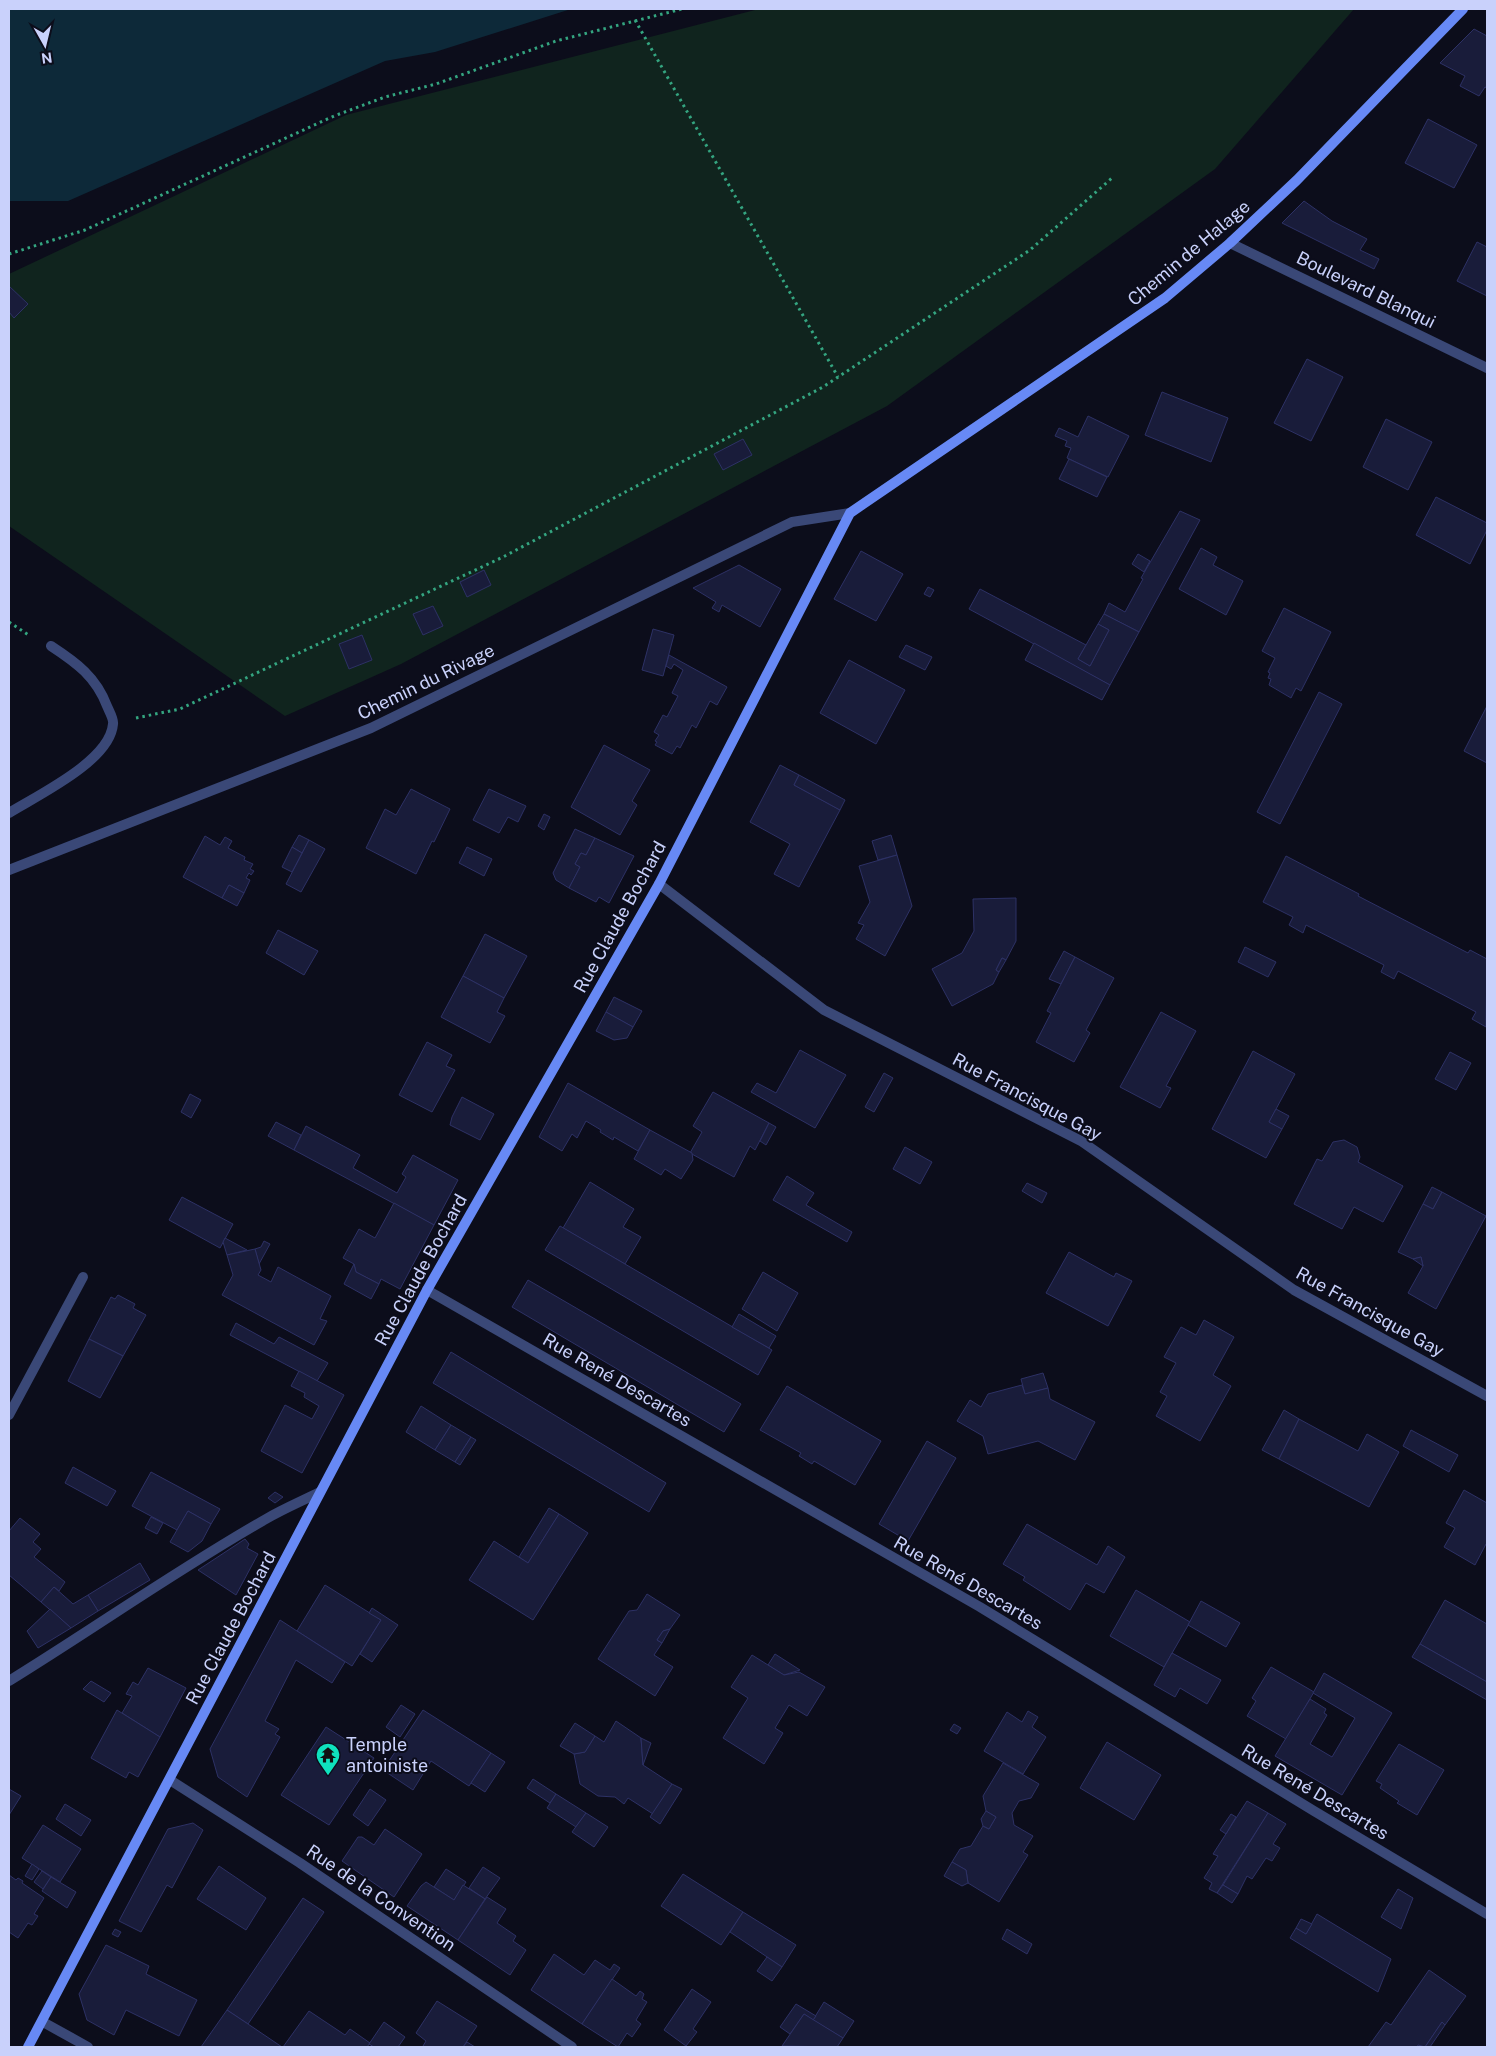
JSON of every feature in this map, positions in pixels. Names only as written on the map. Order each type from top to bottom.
[{"type":"main road","name":"Chemin de Halage","points":[[850,513],[1165,298],[1230,243],[1297,180],[1463,9]]},
{"type":"main road","name":"Rue Claude Bochard","points":[[28,2047],[43,2022],[427,1290],[659,884],[850,513]]},
{"type":"street","name":"Boulevard Blanqui","points":[[1230,243],[1487,368]]},
{"type":"street","name":"Chemin du Rivage","points":[[9,870],[370,728],[792,522],[850,513]]},
{"type":"street","points":[[9,814],[85,766],[107,743],[114,723],[101,690],[77,663],[51,646]]},
{"type":"street","name":"Rue Francisque Gay","points":[[659,884],[824,1010],[1081,1141],[1294,1290],[1487,1396]]},
{"type":"street","points":[[9,1415],[83,1277]]},
{"type":"street","name":"Rue René Descartes","points":[[427,1290],[980,1607],[1314,1811],[1487,1914]]},
{"type":"street","points":[[9,1681],[75,1640],[189,1564],[268,1518],[320,1492]]},
{"type":"street","name":"Rue de la Convention","points":[[170,1780],[300,1863],[572,2047]]},
{"type":"street","points":[[43,2022],[88,2047]]},
{"type":"path","points":[[9,254],[85,230],[334,116],[385,97],[436,84],[556,41],[682,9]]},
{"type":"path","points":[[635,20],[838,378]]},
{"type":"path","points":[[114,723],[180,709],[504,557],[823,387],[1030,250],[1112,178]]},
{"type":"green space","points":[[759,9],[1354,9],[1215,169],[887,406],[401,664],[285,716],[9,526],[9,274],[346,115]]},
{"type":"water","points":[[9,9],[571,9],[435,52],[385,61],[68,201],[9,201]]},
{"type":"building","points":[[1474,29],[1487,36],[1487,88],[1485,87],[1479,96],[1460,86],[1465,76],[1440,63]]},
{"type":"building","points":[[1428,119],[1477,145],[1454,188],[1405,163]]},
{"type":"building","points":[[1304,201],[1332,221],[1367,239],[1360,250],[1379,259],[1374,269],[1282,223]]},
{"type":"building","points":[[1477,242],[1487,247],[1487,296],[1457,281]]},
{"type":"building","points":[[9,286],[28,304],[14,318],[9,312]]},
{"type":"building","points":[[1307,359],[1343,377],[1311,441],[1274,423]]},
{"type":"building","points":[[1162,392],[1228,418],[1211,462],[1145,435]]},
{"type":"building","points":[[1088,416],[1129,436],[1108,477],[1067,458],[1071,448],[1065,446],[1067,441],[1055,436],[1059,428],[1078,437]]},
{"type":"building","points":[[1386,419],[1432,442],[1408,490],[1363,467]]},
{"type":"building","points":[[743,439],[752,455],[723,470],[714,454]]},
{"type":"building","points":[[1069,459],[1107,477],[1097,497],[1059,479]]},
{"type":"building","points":[[1436,497],[1487,523],[1487,530],[1470,564],[1416,535]]},
{"type":"building","points":[[1180,511],[1200,520],[1139,632],[1104,614],[1109,603],[1125,612],[1143,579],[1141,578]]},
{"type":"building","points":[[1201,548],[1217,557],[1213,565],[1243,581],[1226,615],[1179,589]]},
{"type":"building","points":[[861,551],[903,574],[876,621],[834,599]]},
{"type":"building","points":[[1138,554],[1150,561],[1144,572],[1132,564]]},
{"type":"building","points":[[739,565],[781,589],[760,627],[722,605],[719,612],[712,608],[716,602],[693,588]]},
{"type":"building","points":[[484,570],[491,585],[467,597],[460,582]]},
{"type":"building","points":[[928,587],[934,590],[930,597],[924,594]]},
{"type":"building","points":[[980,589],[1086,645],[1078,659],[1090,666],[1109,630],[1098,624],[1104,614],[1139,632],[1110,685],[969,609]]},
{"type":"building","points":[[433,606],[443,626],[423,635],[413,614]]},
{"type":"building","points":[[1284,608],[1331,632],[1301,691],[1296,688],[1291,698],[1269,685],[1271,679],[1268,678],[1270,673],[1268,672],[1275,658],[1262,651]]},
{"type":"building","points":[[1098,624],[1109,630],[1090,666],[1078,659]]},
{"type":"building","points":[[653,629],[674,635],[663,676],[642,670]]},
{"type":"building","points":[[362,635],[372,660],[349,669],[339,644]]},
{"type":"building","points":[[1034,643],[1110,685],[1102,700],[1025,660]]},
{"type":"building","points":[[906,645],[932,657],[925,670],[899,657]]},
{"type":"building","points":[[669,655],[727,687],[717,705],[710,701],[696,728],[692,725],[680,748],[677,746],[672,754],[655,745],[659,735],[654,732],[663,715],[667,717],[678,696],[672,693],[683,670],[674,664],[671,669],[666,666]]},
{"type":"building","points":[[849,660],[905,690],[876,744],[820,713]]},
{"type":"building","points":[[1319,692],[1342,704],[1280,824],[1257,812]]},
{"type":"building","points":[[1487,706],[1487,763],[1464,751]]},
{"type":"building","points":[[604,745],[650,770],[632,801],[637,805],[620,835],[571,807]]},
{"type":"building","points":[[780,765],[799,775],[794,785],[840,810],[799,887],[774,874],[790,844],[750,822]]},
{"type":"building","points":[[799,775],[845,800],[840,810],[794,785]]},
{"type":"building","points":[[411,789],[450,809],[416,874],[366,848],[385,809],[396,815]]},
{"type":"building","points":[[489,789],[526,806],[518,822],[508,817],[499,833],[473,820]]},
{"type":"building","points":[[544,814],[550,817],[544,830],[538,826]]},
{"type":"building","points":[[575,829],[595,838],[586,855],[581,853],[575,864],[580,867],[569,888],[556,880],[553,873]]},
{"type":"building","points":[[299,835],[309,840],[302,853],[292,847]]},
{"type":"building","points":[[891,835],[897,855],[878,860],[872,841]]},
{"type":"building","points":[[205,836],[220,845],[225,837],[232,841],[228,848],[245,857],[244,860],[253,864],[250,869],[254,871],[251,875],[249,873],[246,878],[250,880],[244,893],[229,885],[222,898],[183,877]]},
{"type":"building","points":[[595,838],[634,856],[609,903],[599,897],[596,902],[569,888],[580,867],[575,864],[581,853],[586,855]]},
{"type":"building","points":[[309,840],[325,849],[301,892],[286,884]]},
{"type":"building","points":[[292,847],[302,853],[292,872],[282,867]]},
{"type":"building","points":[[467,847],[492,859],[484,876],[459,863]]},
{"type":"building","points":[[897,855],[912,906],[885,956],[856,939],[864,925],[858,923],[870,902],[859,866]]},
{"type":"building","points":[[1286,856],[1468,953],[1470,950],[1487,959],[1486,1027],[1472,1019],[1476,1012],[1398,971],[1394,979],[1381,972],[1384,965],[1306,925],[1303,933],[1289,925],[1293,917],[1263,902]]},
{"type":"building","points":[[229,885],[244,893],[237,906],[222,898]]},
{"type":"building","points":[[1016,898],[1016,941],[1006,960],[1002,958],[996,970],[999,972],[993,984],[952,1006],[932,969],[962,953],[974,931],[973,899]]},
{"type":"building","points":[[278,930],[318,951],[304,975],[266,953]]},
{"type":"building","points":[[485,934],[527,956],[504,998],[463,976]]},
{"type":"building","points":[[1245,947],[1276,962],[1268,977],[1238,962]]},
{"type":"building","points":[[1064,951],[1075,957],[1061,984],[1049,979]]},
{"type":"building","points":[[1075,957],[1114,978],[1086,1030],[1090,1033],[1074,1062],[1036,1042],[1051,1013],[1047,1011]]},
{"type":"building","points":[[1002,958],[1006,960],[999,972],[996,970]]},
{"type":"building","points":[[463,976],[504,998],[497,1012],[505,1016],[490,1043],[441,1017]]},
{"type":"building","points":[[614,997],[642,1011],[633,1027],[606,1012]]},
{"type":"building","points":[[606,1012],[633,1027],[627,1038],[614,1040],[596,1031]]},
{"type":"building","points":[[1161,1012],[1196,1031],[1166,1086],[1171,1088],[1160,1108],[1120,1087]]},
{"type":"building","points":[[427,1042],[452,1055],[446,1066],[455,1070],[432,1112],[399,1095]]},
{"type":"building","points":[[800,1050],[846,1075],[815,1128],[751,1092],[757,1083],[776,1093]]},
{"type":"building","points":[[1253,1051],[1295,1074],[1269,1122],[1282,1129],[1266,1158],[1212,1129]]},
{"type":"building","points":[[1450,1052],[1471,1063],[1456,1090],[1435,1079]]},
{"type":"building","points":[[884,1073],[893,1078],[874,1112],[865,1107]]},
{"type":"building","points":[[568,1083],[650,1130],[638,1151],[614,1137],[613,1140],[586,1121],[577,1138],[572,1134],[562,1151],[539,1137]]},
{"type":"building","points":[[713,1092],[769,1123],[755,1150],[750,1146],[734,1177],[690,1153],[702,1132],[693,1126]]},
{"type":"building","points":[[190,1094],[201,1100],[191,1118],[181,1112]]},
{"type":"building","points":[[462,1097],[494,1114],[480,1140],[450,1125]]},
{"type":"building","points":[[1276,1109],[1289,1116],[1282,1129],[1269,1122]]},
{"type":"building","points":[[276,1122],[301,1135],[294,1150],[268,1136]]},
{"type":"building","points":[[769,1123],[776,1127],[766,1145],[760,1141]]},
{"type":"building","points":[[306,1126],[360,1155],[353,1168],[397,1193],[406,1177],[402,1174],[413,1155],[458,1180],[434,1225],[294,1150]]},
{"type":"building","points":[[650,1130],[692,1153],[693,1160],[681,1179],[665,1169],[661,1175],[634,1159]]},
{"type":"building","points":[[1344,1140],[1357,1147],[1360,1157],[1358,1162],[1403,1186],[1383,1222],[1354,1207],[1342,1229],[1294,1204],[1317,1159],[1322,1161],[1333,1142]]},
{"type":"building","points":[[905,1147],[932,1162],[920,1184],[893,1169]]},
{"type":"building","points":[[787,1176],[814,1193],[806,1205],[852,1232],[847,1242],[773,1200]]},
{"type":"building","points":[[590,1182],[634,1209],[623,1227],[641,1237],[625,1264],[563,1228]]},
{"type":"building","points":[[1027,1183],[1047,1193],[1042,1203],[1022,1191]]},
{"type":"building","points":[[1432,1187],[1442,1192],[1433,1209],[1423,1204]]},
{"type":"building","points":[[1442,1192],[1486,1216],[1436,1309],[1408,1293],[1423,1266],[1421,1257],[1413,1259],[1398,1252],[1423,1204],[1433,1209]]},
{"type":"building","points":[[182,1197],[233,1224],[220,1248],[169,1220]]},
{"type":"building","points":[[394,1203],[434,1225],[400,1289],[381,1279],[379,1284],[356,1272],[354,1264],[343,1258],[359,1229],[375,1238]]},
{"type":"building","points":[[560,1226],[772,1350],[758,1375],[545,1250]]},
{"type":"building","points":[[225,1238],[247,1250],[227,1255],[223,1242]]},
{"type":"building","points":[[264,1241],[270,1244],[259,1264],[255,1249],[261,1247]]},
{"type":"building","points":[[255,1249],[261,1270],[258,1275],[271,1282],[278,1267],[331,1296],[320,1319],[327,1321],[314,1345],[222,1295],[233,1275],[227,1255]]},
{"type":"building","points":[[1069,1252],[1114,1277],[1116,1273],[1132,1281],[1108,1326],[1046,1293]]},
{"type":"building","points":[[1421,1257],[1423,1266],[1413,1259]]},
{"type":"building","points":[[354,1264],[356,1272],[379,1284],[371,1299],[344,1284]]},
{"type":"building","points":[[763,1272],[798,1293],[777,1331],[742,1309]]},
{"type":"building","points":[[528,1280],[741,1404],[724,1432],[512,1307]]},
{"type":"building","points":[[118,1295],[135,1304],[133,1308],[146,1315],[123,1356],[89,1339],[111,1297],[115,1299]]},
{"type":"building","points":[[739,1314],[776,1336],[769,1348],[732,1327]]},
{"type":"building","points":[[1204,1320],[1234,1337],[1213,1375],[1231,1386],[1200,1441],[1156,1416],[1167,1396],[1160,1392],[1176,1363],[1164,1357],[1181,1327],[1196,1335]]},
{"type":"building","points":[[236,1323],[274,1344],[279,1337],[328,1363],[317,1381],[230,1335]]},
{"type":"building","points":[[89,1339],[123,1356],[100,1398],[68,1381]]},
{"type":"building","points":[[451,1352],[666,1483],[649,1512],[433,1383]]},
{"type":"building","points":[[299,1371],[344,1395],[302,1473],[261,1451],[285,1405],[312,1419],[319,1406],[304,1397],[305,1393],[291,1386]]},
{"type":"building","points":[[1043,1373],[1048,1388],[1025,1394],[1021,1379]]},
{"type":"building","points":[[1022,1385],[1025,1394],[1048,1388],[1050,1399],[1095,1422],[1075,1460],[1038,1441],[988,1454],[983,1436],[957,1421],[970,1400],[981,1407],[988,1394]]},
{"type":"building","points":[[787,1386],[881,1441],[855,1485],[814,1461],[812,1464],[799,1456],[801,1453],[760,1430]]},
{"type":"building","points":[[421,1406],[451,1425],[435,1450],[406,1432]]},
{"type":"building","points":[[1284,1410],[1299,1419],[1279,1459],[1262,1450]]},
{"type":"building","points":[[1299,1419],[1358,1451],[1367,1434],[1399,1452],[1369,1507],[1279,1459]]},
{"type":"building","points":[[451,1425],[471,1437],[455,1462],[435,1450]]},
{"type":"building","points":[[1411,1430],[1458,1455],[1449,1472],[1403,1446]]},
{"type":"building","points":[[471,1437],[476,1440],[460,1465],[455,1462]]},
{"type":"building","points":[[927,1441],[956,1458],[908,1541],[879,1524]]},
{"type":"building","points":[[73,1467],[116,1491],[107,1506],[65,1483]]},
{"type":"building","points":[[151,1472],[220,1509],[211,1524],[188,1511],[177,1530],[132,1506]]},
{"type":"building","points":[[1464,1490],[1487,1503],[1487,1545],[1475,1565],[1444,1547],[1455,1528],[1446,1523]]},
{"type":"building","points":[[275,1492],[283,1497],[275,1503],[268,1498]]},
{"type":"building","points":[[549,1508],[559,1514],[528,1563],[519,1557]]},
{"type":"building","points":[[188,1511],[211,1524],[202,1541],[188,1552],[170,1542]]},
{"type":"building","points":[[559,1514],[588,1533],[533,1620],[469,1580],[494,1541],[528,1563]]},
{"type":"building","points":[[151,1517],[163,1523],[157,1534],[145,1528]]},
{"type":"building","points":[[20,1518],[40,1534],[33,1542],[41,1549],[34,1557],[65,1582],[59,1591],[54,1587],[41,1602],[9,1575],[9,1531]]},
{"type":"building","points":[[1027,1524],[1097,1565],[1108,1546],[1125,1557],[1104,1593],[1086,1583],[1070,1610],[1023,1580],[1025,1577],[1003,1564]]},
{"type":"building","points":[[245,1539],[249,1544],[247,1548],[258,1554],[236,1595],[198,1570]]},
{"type":"building","points":[[140,1563],[150,1580],[98,1611],[88,1595]]},
{"type":"building","points":[[325,1585],[381,1620],[352,1666],[297,1631]]},
{"type":"building","points":[[54,1587],[73,1604],[88,1595],[98,1611],[71,1628],[41,1602]]},
{"type":"building","points":[[1136,1590],[1190,1622],[1164,1667],[1110,1636]]},
{"type":"building","points":[[647,1594],[680,1615],[670,1629],[663,1631],[657,1640],[662,1643],[654,1655],[673,1667],[655,1696],[598,1659],[629,1611],[637,1610]]},
{"type":"building","points":[[1445,1600],[1487,1624],[1487,1682],[1420,1644]]},
{"type":"building","points":[[1201,1601],[1240,1623],[1226,1647],[1188,1625]]},
{"type":"building","points":[[372,1608],[398,1625],[372,1662],[360,1654],[381,1620],[369,1613]]},
{"type":"building","points":[[50,1609],[71,1628],[38,1648],[27,1631]]},
{"type":"building","points":[[280,1620],[345,1662],[332,1683],[296,1660],[265,1721],[279,1729],[275,1734],[280,1737],[247,1797],[218,1777],[210,1749]]},
{"type":"building","points":[[670,1629],[662,1643],[657,1640],[663,1631]]},
{"type":"building","points":[[1420,1644],[1487,1682],[1487,1700],[1412,1657]]},
{"type":"building","points":[[1172,1653],[1221,1680],[1207,1704],[1180,1688],[1175,1697],[1154,1685]]},
{"type":"building","points":[[775,1654],[800,1670],[784,1675],[768,1665]]},
{"type":"building","points":[[752,1655],[784,1675],[799,1672],[825,1687],[807,1716],[789,1705],[775,1728],[783,1733],[764,1764],[723,1738],[748,1698],[731,1687]]},
{"type":"building","points":[[1271,1667],[1314,1692],[1286,1739],[1247,1716],[1256,1701],[1252,1698]]},
{"type":"building","points":[[148,1668],[186,1688],[160,1737],[122,1713],[132,1696],[126,1694],[133,1682],[138,1685]]},
{"type":"building","points":[[1324,1673],[1392,1713],[1342,1795],[1275,1756],[1310,1699],[1326,1709],[1324,1713],[1327,1715],[1310,1744],[1332,1757],[1355,1718],[1313,1693]]},
{"type":"building","points":[[91,1681],[111,1693],[104,1702],[83,1689]]},
{"type":"building","points":[[401,1705],[415,1714],[400,1737],[386,1727]]},
{"type":"building","points":[[117,1710],[160,1737],[138,1777],[129,1772],[126,1778],[91,1758]]},
{"type":"building","points":[[423,1710],[491,1753],[469,1786],[431,1761],[413,1790],[383,1770]]},
{"type":"building","points":[[1028,1711],[1038,1717],[1032,1727],[1046,1737],[1023,1774],[984,1751],[1007,1712],[1022,1722]]},
{"type":"building","points":[[616,1721],[641,1738],[643,1765],[672,1784],[653,1814],[628,1798],[624,1804],[615,1797],[598,1796],[580,1784],[574,1754],[585,1752],[595,1736],[604,1742]]},
{"type":"building","points":[[575,1723],[595,1736],[585,1752],[574,1754],[560,1746]]},
{"type":"building","points":[[954,1724],[961,1728],[957,1734],[950,1730]]},
{"type":"building","name":"Temple antoiniste","points":[[326,1727],[374,1758],[329,1825],[281,1795]]},
{"type":"building","points":[[641,1738],[651,1743],[643,1765]]},
{"type":"building","points":[[1107,1742],[1161,1775],[1134,1820],[1080,1788]]},
{"type":"building","points":[[1399,1744],[1444,1770],[1417,1815],[1397,1803],[1399,1801],[1380,1788],[1382,1784],[1376,1781]]},
{"type":"building","points":[[491,1753],[505,1762],[485,1792],[471,1783]]},
{"type":"building","points":[[1003,1763],[1039,1784],[1031,1798],[1019,1801],[1012,1813],[1014,1825],[1033,1836],[1023,1852],[1028,1855],[999,1902],[968,1883],[966,1870],[952,1862],[960,1849],[971,1846],[983,1826],[989,1829],[996,1817],[986,1811],[983,1796]]},
{"type":"building","points":[[533,1779],[556,1794],[550,1803],[527,1788]]},
{"type":"building","points":[[672,1784],[682,1789],[660,1824],[650,1817]]},
{"type":"building","points":[[9,1789],[21,1796],[9,1815]]},
{"type":"building","points":[[370,1789],[386,1800],[368,1826],[353,1815]]},
{"type":"building","points":[[556,1794],[586,1813],[576,1827],[547,1808]]},
{"type":"building","points":[[1247,1801],[1268,1813],[1217,1893],[1209,1889],[1212,1883],[1204,1878],[1218,1856],[1213,1854]]},
{"type":"building","points":[[65,1804],[91,1820],[81,1836],[56,1819]]},
{"type":"building","points":[[986,1811],[996,1817],[989,1829],[983,1826],[981,1819]]},
{"type":"building","points":[[586,1813],[608,1827],[594,1847],[572,1832]]},
{"type":"building","points":[[1268,1813],[1286,1824],[1273,1844],[1280,1848],[1272,1861],[1266,1858],[1252,1879],[1247,1876],[1238,1894],[1223,1885]]},
{"type":"building","points":[[1231,1814],[1236,1817],[1226,1834],[1220,1830]]},
{"type":"building","points":[[193,1823],[203,1830],[172,1888],[167,1885],[141,1932],[119,1921],[168,1829]]},
{"type":"building","points":[[43,1825],[81,1849],[60,1882],[22,1858]]},
{"type":"building","points":[[385,1829],[422,1854],[394,1897],[342,1861],[358,1837],[362,1837],[374,1845]]},
{"type":"building","points":[[952,1862],[966,1870],[968,1883],[962,1886],[944,1876]]},
{"type":"building","points":[[32,1864],[39,1869],[32,1880],[25,1876]]},
{"type":"building","points":[[219,1866],[266,1898],[246,1930],[197,1899]]},
{"type":"building","points":[[483,1867],[500,1878],[485,1899],[469,1888]]},
{"type":"building","points":[[446,1869],[466,1882],[454,1900],[434,1887]]},
{"type":"building","points":[[42,1871],[51,1877],[43,1889],[34,1882]]},
{"type":"building","points":[[683,1874],[743,1912],[721,1945],[661,1906]]},
{"type":"building","points":[[9,1875],[16,1880],[18,1878],[23,1881],[22,1883],[44,1898],[34,1914],[38,1916],[32,1925],[28,1923],[18,1938],[9,1932]]},
{"type":"building","points":[[51,1877],[76,1892],[67,1908],[42,1891]]},
{"type":"building","points":[[426,1882],[454,1900],[463,1885],[485,1899],[458,1940],[407,1906]]},
{"type":"building","points":[[1223,1885],[1238,1894],[1232,1903],[1217,1893]]},
{"type":"building","points":[[1398,1889],[1413,1898],[1401,1929],[1381,1917]]},
{"type":"building","points":[[487,1897],[506,1909],[497,1923],[516,1936],[513,1941],[526,1950],[510,1975],[458,1940]]},
{"type":"building","points":[[303,1898],[324,1912],[248,2024],[227,2010]]},
{"type":"building","points":[[743,1912],[796,1945],[782,1967],[730,1932]]},
{"type":"building","points":[[1317,1914],[1391,1959],[1378,1992],[1290,1938],[1296,1928],[1306,1934]]},
{"type":"building","points":[[1301,1919],[1312,1924],[1306,1934],[1296,1928]]},
{"type":"building","points":[[115,1929],[121,1932],[118,1937],[112,1934]]},
{"type":"building","points":[[1007,1929],[1032,1944],[1027,1954],[1002,1939]]},
{"type":"building","points":[[106,1945],[149,1966],[146,1974],[197,2000],[179,2036],[126,2010],[114,2035],[87,2020],[79,1994]]},
{"type":"building","points":[[554,1954],[584,1975],[595,1960],[610,1970],[614,1964],[620,1968],[582,2024],[531,1990]]},
{"type":"building","points":[[767,1957],[782,1967],[772,1981],[757,1971]]},
{"type":"building","points":[[1429,1970],[1466,1996],[1445,2025],[1442,2022],[1425,2047],[1418,2045],[1417,2047],[1368,2047],[1386,2022],[1391,2025]]},
{"type":"building","points":[[612,1979],[636,1996],[640,1991],[644,1994],[642,1999],[647,2002],[636,2020],[641,2024],[632,2037],[627,2033],[618,2047],[582,2024]]},
{"type":"building","points":[[692,1989],[711,2002],[693,2029],[697,2032],[686,2046],[664,2030]]},
{"type":"building","points":[[437,2001],[477,2026],[463,2047],[423,2046],[426,2041],[416,2033]]},
{"type":"building","points":[[824,2002],[854,2021],[843,2038],[813,2020]]},
{"type":"building","points":[[796,2004],[816,2016],[813,2020],[804,2014],[790,2034],[780,2027]]},
{"type":"building","points":[[227,2010],[248,2024],[282,2047],[201,2047]]},
{"type":"building","points":[[309,2011],[345,2035],[350,2029],[370,2043],[367,2047],[283,2047]]},
{"type":"building","points":[[804,2014],[843,2038],[837,2047],[782,2046]]},
{"type":"building","points":[[384,2022],[405,2037],[398,2047],[374,2047],[369,2044]]},
{"type":"building","points":[[1442,2022],[1445,2025],[1430,2047],[1425,2047]]},
{"type":"building","points":[[467,2042],[475,2047],[463,2047]]},
{"type":"place","name":"Temple antoiniste","points":[[328,1776]]}]
